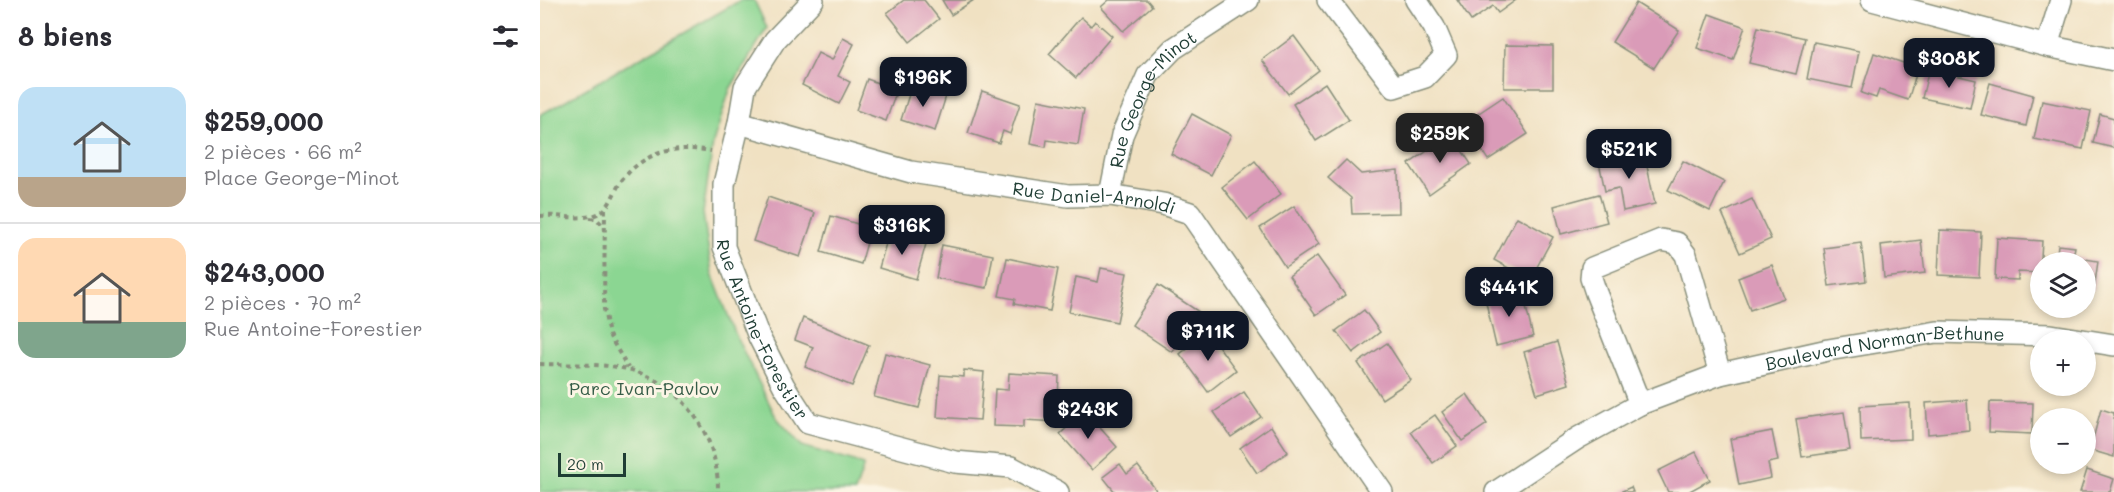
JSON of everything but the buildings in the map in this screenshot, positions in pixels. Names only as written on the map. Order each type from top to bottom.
[{"type":"street","name":"Rue Antoine-Forestier","points":[[813,0],[776,40],[745,87],[724,184],[724,247],[759,337],[784,386],[808,423],[955,462],[1011,467],[1058,492]]},
{"type":"street","name":"Rue George-Minot","points":[[1110,195],[1122,135],[1148,75],[1173,49],[1248,0]]},
{"type":"street","points":[[1328,0],[1394,87],[1425,77],[1446,55],[1434,27],[1416,0]]},
{"type":"street","points":[[1872,0],[2047,46],[2114,60]]},
{"type":"street","points":[[2047,46],[2061,0]]},
{"type":"street","name":"Rue Daniel-Arnoldi","points":[[739,123],[911,172],[1068,196],[1110,195],[1163,204],[1190,213],[1382,492]]},
{"type":"street","points":[[1640,404],[1596,293],[1591,278],[1592,268],[1661,240],[1677,243],[1686,255],[1720,374]]},
{"type":"street","name":"Boulevard Norman-Bethune","points":[[1496,492],[1578,438],[1640,404],[1720,374],[1828,350],[1937,332],[2051,335],[2114,345]]},
{"type":"path","points":[[628,369],[609,335],[605,321],[605,209],[620,183],[632,169],[661,152],[678,148],[694,148],[731,156]]},
{"type":"path","points":[[583,218],[605,209]]},
{"type":"path","points":[[540,216],[597,219],[604,229]]},
{"type":"path","points":[[540,364],[628,369],[657,381],[677,395],[706,432],[715,454],[718,492]]},
{"type":"green space","name":"Parc Ivan-Pavlov","points":[[741,0],[754,0],[767,28],[730,89],[713,143],[703,213],[712,274],[737,338],[776,417],[802,446],[864,465],[855,492],[540,492],[540,115]]}]
